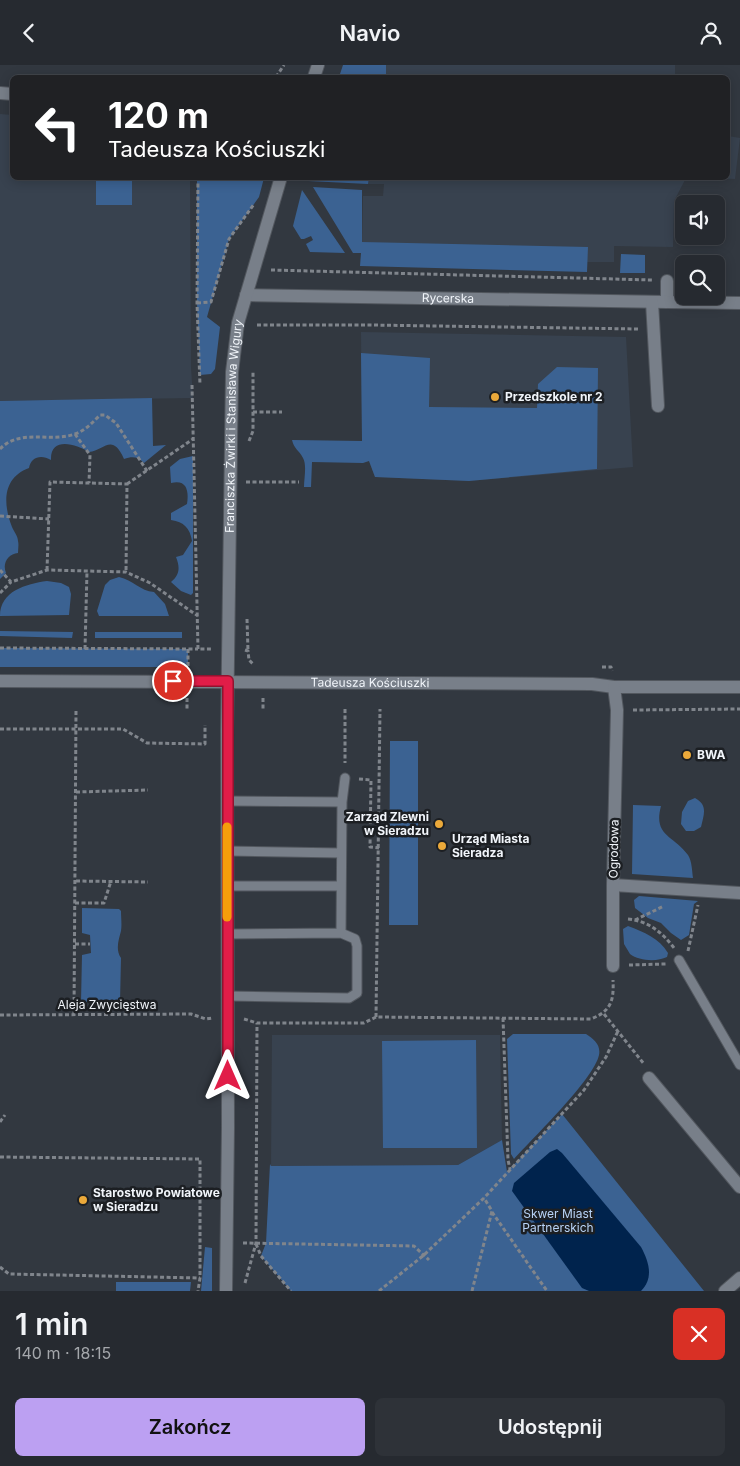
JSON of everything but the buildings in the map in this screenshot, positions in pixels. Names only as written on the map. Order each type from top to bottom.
[{"type":"street","name":"Franciszka Żwirki i Stanisława Wigury","points":[[226,1291],[227,801],[232,372],[238,323],[280,180]]},
{"type":"street","points":[[667,281],[667,302],[740,303]]},
{"type":"street","name":"Rycerska","points":[[246,295],[667,302]]},
{"type":"street","points":[[652,302],[658,406]]},
{"type":"street","name":"Tadeusza Kościuszki","points":[[0,681],[228,681],[740,687]]},
{"type":"street","name":"Ogrodowa","points":[[614,687],[617,710],[613,885],[740,893]]},
{"type":"street","points":[[612,966],[613,885]]},
{"type":"street","points":[[649,1078],[740,1187]]},
{"type":"street","points":[[725,1291],[740,1278]]},
{"type":"lane","points":[[341,933],[342,802],[345,778]]},
{"type":"lane","points":[[227,801],[342,802]]},
{"type":"lane","points":[[227,851],[342,853]]},
{"type":"lane","points":[[227,886],[341,886]]},
{"type":"lane","points":[[227,933],[341,933],[355,939],[357,945],[357,993],[349,999],[227,996]]},
{"type":"lane","points":[[680,960],[740,1065]]},
{"type":"path","points":[[198,180],[197,303],[200,385]]},
{"type":"path","points":[[197,303],[211,302],[229,239],[259,197]]},
{"type":"path","points":[[253,269],[667,281]]},
{"type":"path","points":[[257,325],[653,330]]},
{"type":"path","points":[[192,385],[198,649]]},
{"type":"path","points":[[253,412],[282,412]]},
{"type":"path","points":[[0,449],[12,439],[21,437],[60,437],[75,434],[90,426],[100,415],[105,415],[116,423],[147,471]]},
{"type":"path","points":[[75,434],[90,455],[90,483]]},
{"type":"path","points":[[47,570],[50,482],[127,484],[194,438]]},
{"type":"path","points":[[246,482],[299,482]]},
{"type":"path","points":[[126,572],[127,484]]},
{"type":"path","points":[[0,516],[49,519]]},
{"type":"path","points":[[0,570],[11,582]]},
{"type":"path","points":[[0,593],[11,582],[47,570],[126,572],[150,583],[198,616]]},
{"type":"path","points":[[86,649],[87,571]]},
{"type":"path","points":[[0,648],[229,649],[248,651],[249,660],[252,664],[257,664]]},
{"type":"path","points":[[345,709],[345,778]]},
{"type":"path","points":[[376,1017],[380,709]]},
{"type":"path","points":[[617,710],[740,709]]},
{"type":"path","points":[[74,1014],[76,711]]},
{"type":"path","points":[[0,729],[122,729],[148,743],[205,744],[205,725]]},
{"type":"path","points":[[371,779],[370,847],[379,848]]},
{"type":"path","points":[[76,792],[148,791]]},
{"type":"path","points":[[76,881],[148,882]]},
{"type":"path","points":[[76,903],[104,903],[111,881]]},
{"type":"path","points":[[613,918],[644,922],[658,930],[676,949],[680,960]]},
{"type":"path","points":[[75,943],[90,944]]},
{"type":"path","points":[[239,1017],[257,1023],[364,1023],[376,1017],[591,1019],[604,1014],[612,1001],[612,966]]},
{"type":"path","name":"Aleja Zwycięstwa","points":[[0,1015],[191,1014],[206,1019],[213,1018]]},
{"type":"path","points":[[604,1014],[643,1063],[649,1078]]},
{"type":"path","points":[[504,1019],[508,1161],[510,1169]]},
{"type":"path","points":[[243,1291],[256,1243],[257,1023]]},
{"type":"path","points":[[379,1291],[424,1255],[484,1198],[584,1090],[606,1057],[618,1031]]},
{"type":"path","points":[[0,1122],[5,1115]]},
{"type":"path","points":[[0,1157],[200,1159],[200,1278],[198,1291]]},
{"type":"path","points":[[484,1198],[547,1291]]},
{"type":"path","points":[[472,1291],[492,1211]]},
{"type":"path","points":[[226,1243],[414,1246],[429,1260]]},
{"type":"path","points":[[256,1243],[261,1256],[291,1291]]},
{"type":"path","points":[[0,1267],[9,1274],[200,1278]]},
{"type":"shaded area","points":[[386,65],[675,65],[675,75],[386,75]]},
{"type":"shaded area","points":[[0,114],[10,115],[10,180],[190,180],[191,367],[193,398],[0,401]]},
{"type":"shaded area","points":[[730,136],[740,138],[735,179],[730,179]]},
{"type":"shaded area","points":[[369,180],[685,180],[677,195],[675,195],[673,247],[614,246],[614,262],[587,262],[362,242],[363,196],[383,196],[384,184],[368,184]]},
{"type":"shaded area","name":"Przedszkole nr 2","points":[[361,332],[626,337],[633,467],[469,481],[375,477],[362,442]]},
{"type":"shaded area","points":[[272,1035],[500,1035],[502,1140],[458,1165],[271,1166]]},
{"type":"shaded area","points":[[557,1149],[641,1247],[648,1264],[649,1275],[648,1281],[641,1291],[589,1291],[582,1288],[512,1191],[514,1183],[550,1152]]},
{"type":"green space","points":[[343,65],[386,65],[386,75],[340,75]]},
{"type":"green space","points":[[96,180],[132,180],[132,205],[96,205]]},
{"type":"green space","points":[[197,180],[263,180],[259,197],[229,239],[207,317],[220,327],[215,369],[211,374],[200,375],[197,303]]},
{"type":"green space","points":[[308,180],[369,180],[368,184]]},
{"type":"green space","points":[[313,187],[362,190],[362,242],[588,247],[587,272],[360,266],[361,253],[353,253]]},
{"type":"green space","points":[[302,190],[345,253],[310,252],[306,244],[313,240],[311,236],[301,239],[293,226]]},
{"type":"green space","points":[[621,254],[645,255],[645,273],[620,273]]},
{"type":"green space","points":[[361,353],[430,358],[429,407],[537,408],[538,384],[557,367],[598,368],[597,469],[469,481],[375,477],[369,461],[363,463],[312,462],[311,487],[304,487],[304,461],[292,440],[362,441]]},
{"type":"green space","points":[[152,398],[153,446],[166,445],[144,463],[140,459],[135,458],[124,459],[116,446],[112,445],[89,452],[65,444],[55,447],[51,460],[44,457],[34,459],[29,468],[20,472],[14,478],[9,485],[6,501],[9,518],[18,539],[18,553],[9,557],[5,563],[6,573],[0,579],[0,401]]},
{"type":"green space","points":[[193,456],[193,593],[191,595],[181,591],[171,582],[176,577],[178,571],[176,557],[183,555],[192,541],[186,526],[171,520],[171,513],[187,504],[188,495],[184,484],[171,483],[170,467],[180,459]]},
{"type":"green space","points":[[119,577],[145,590],[154,592],[165,604],[169,616],[99,616],[97,611],[105,585],[110,580]]},
{"type":"green space","points":[[47,581],[61,583],[69,587],[71,594],[69,615],[0,616],[4,600],[9,595],[31,584]]},
{"type":"green space","points":[[0,631],[73,632],[72,638],[0,636]]},
{"type":"green space","points":[[95,632],[182,632],[182,638],[95,638]]},
{"type":"green space","points":[[0,648],[188,649],[188,667],[0,667]]},
{"type":"green space","points":[[390,741],[418,741],[418,925],[389,925]]},
{"type":"green space","points":[[695,798],[702,804],[704,810],[701,827],[694,831],[686,831],[681,824],[682,812],[688,801]]},
{"type":"green space","points":[[633,805],[661,806],[659,816],[662,829],[688,855],[693,878],[632,874]]},
{"type":"green space","points":[[639,896],[698,901],[694,904],[689,935],[681,940],[661,923],[648,918],[635,908],[634,900]]},
{"type":"green space","points":[[82,908],[119,909],[121,911],[118,948],[121,958],[120,1002],[81,1002],[82,955],[91,953],[90,935],[82,933]]},
{"type":"green space","points":[[628,926],[656,939],[668,953],[667,957],[658,960],[648,960],[630,954],[624,944],[623,929]]},
{"type":"green space","points":[[513,1034],[586,1034],[592,1038],[599,1048],[599,1055],[595,1065],[575,1093],[514,1159],[511,1154],[507,1039]]},
{"type":"green space","points":[[476,1040],[477,1148],[383,1148],[382,1041]]},
{"type":"green space","name":"Skwer Miast Partnerskich","points":[[562,1114],[704,1291],[291,1291],[261,1256],[266,1243],[270,1164],[271,1166],[458,1165],[502,1140],[507,1172]]},
{"type":"green space","points":[[205,1247],[212,1248],[212,1291],[201,1291]]},
{"type":"green space","points":[[116,1282],[191,1282],[190,1291],[116,1291]]},
{"type":"slow traffic","points":[[227,827],[227,917]]},
{"type":"place","name":"Przedszkole nr 2","points":[[495,397]]},
{"type":"place","name":"BWA","points":[[687,755]]},
{"type":"place","name":"Zarząd Zlewni w Sieradzu","points":[[439,824]]},
{"type":"place","name":"Urząd Miasta Sieradza","points":[[442,846]]},
{"type":"place","name":"Starostwo Powiatowe w Sieradzu","points":[[83,1200]]},
{"type":"route","points":[[173,681],[228,681],[228,1076]]}]
